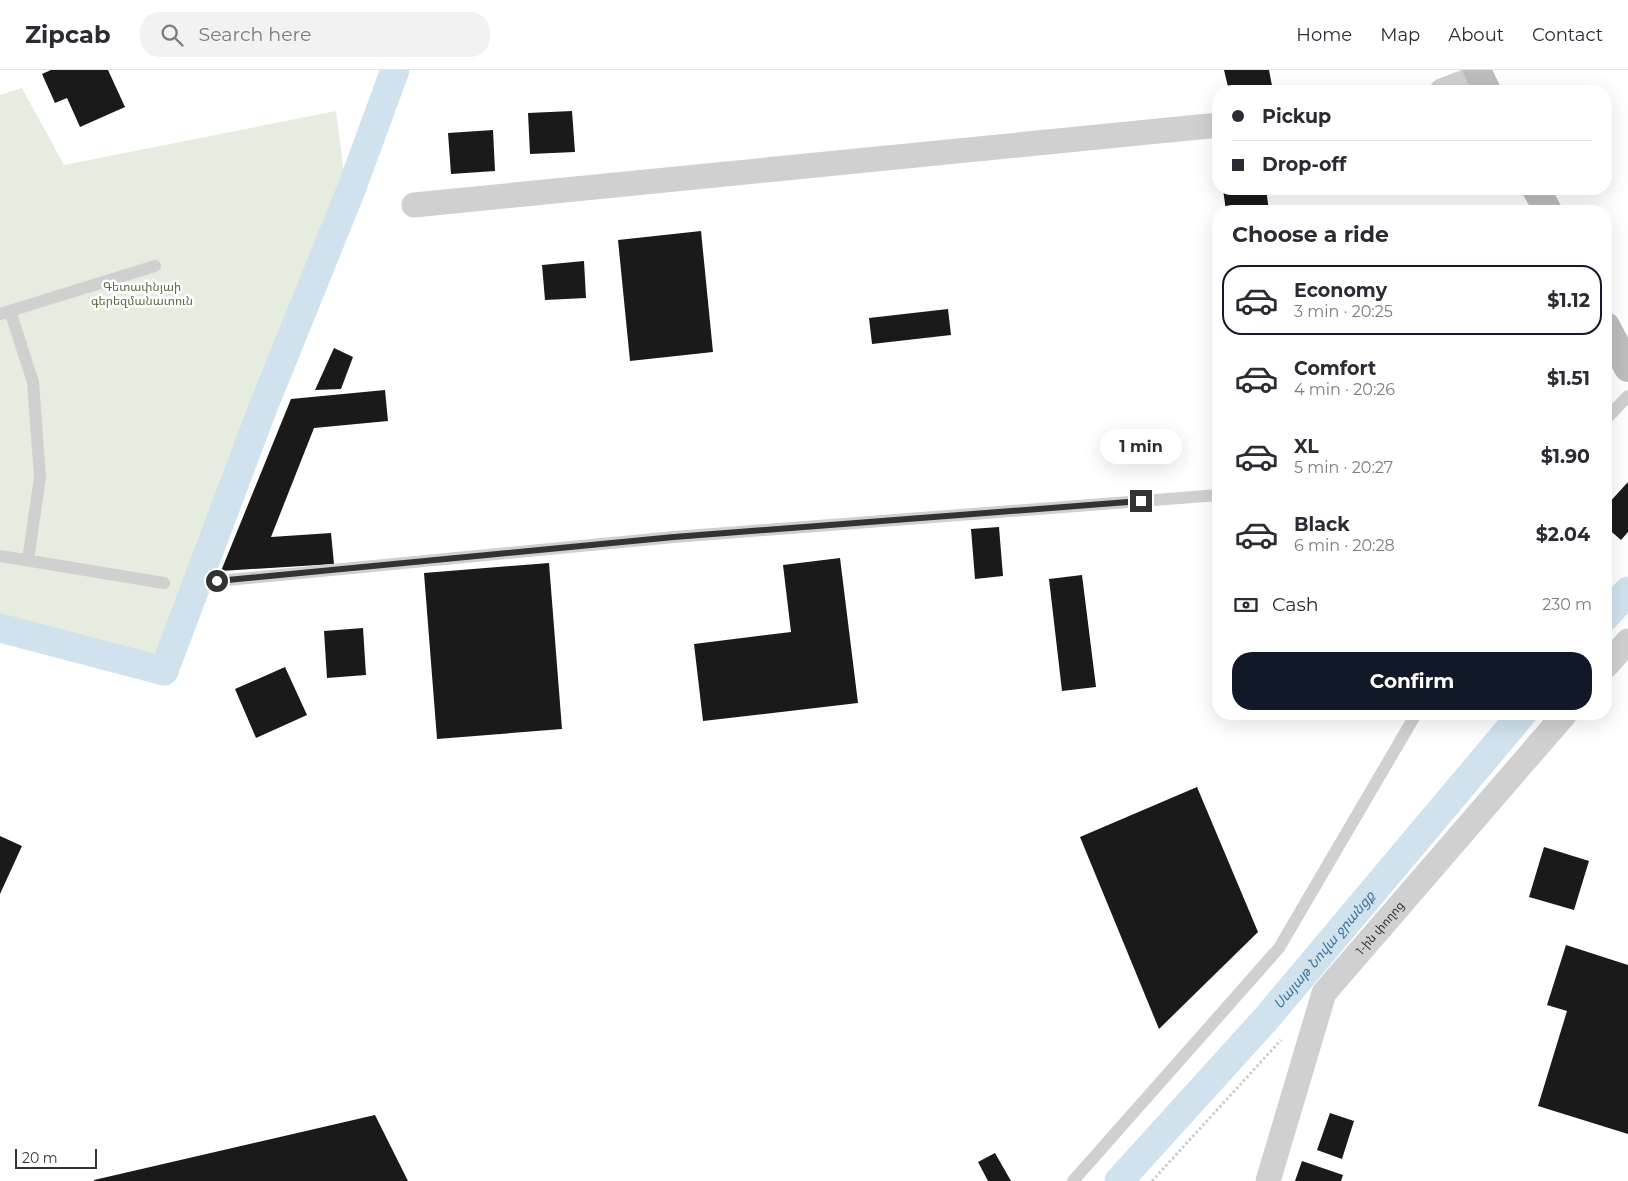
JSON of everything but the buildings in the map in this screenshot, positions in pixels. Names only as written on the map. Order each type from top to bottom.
[{"type":"main road","points":[[1612,337],[1628,368]]},
{"type":"street","points":[[1462,85],[1481,79]]},
{"type":"street","points":[[414,206],[1212,126]]},
{"type":"street","points":[[1612,659],[1628,641]]},
{"type":"street","name":"1-ին փողոց","points":[[1268,1181],[1324,994],[1560,720]]},
{"type":"lane","points":[[28,560],[40,477],[33,382],[5,313],[155,266]]},
{"type":"lane","points":[[1612,413],[1628,396]]},
{"type":"lane","points":[[217,581],[674,537],[1212,496]]},
{"type":"lane","points":[[0,556],[164,583]]},
{"type":"lane","points":[[1073,1181],[1278,948],[1412,720]]},
{"type":"path","points":[[1152,1181],[1284,1037]]},
{"type":"green space","name":"Գետափնյաի գերեզմանատուն","points":[[22,88],[64,165],[336,111],[344,173],[246,415],[154,664],[46,627],[0,616],[0,95]]},
{"type":"waterway","points":[[0,628],[164,671],[262,410],[351,190],[395,70]]},
{"type":"waterway","name":"Սայաթ Նովա ջրանցք","points":[[1612,609],[1628,591]]},
{"type":"waterway","name":"Սայաթ Նովա ջրանցք","points":[[1119,1181],[1265,1020],[1517,720]]},
{"type":"route","points":[[217,581],[674,537],[1141,501]]}]
